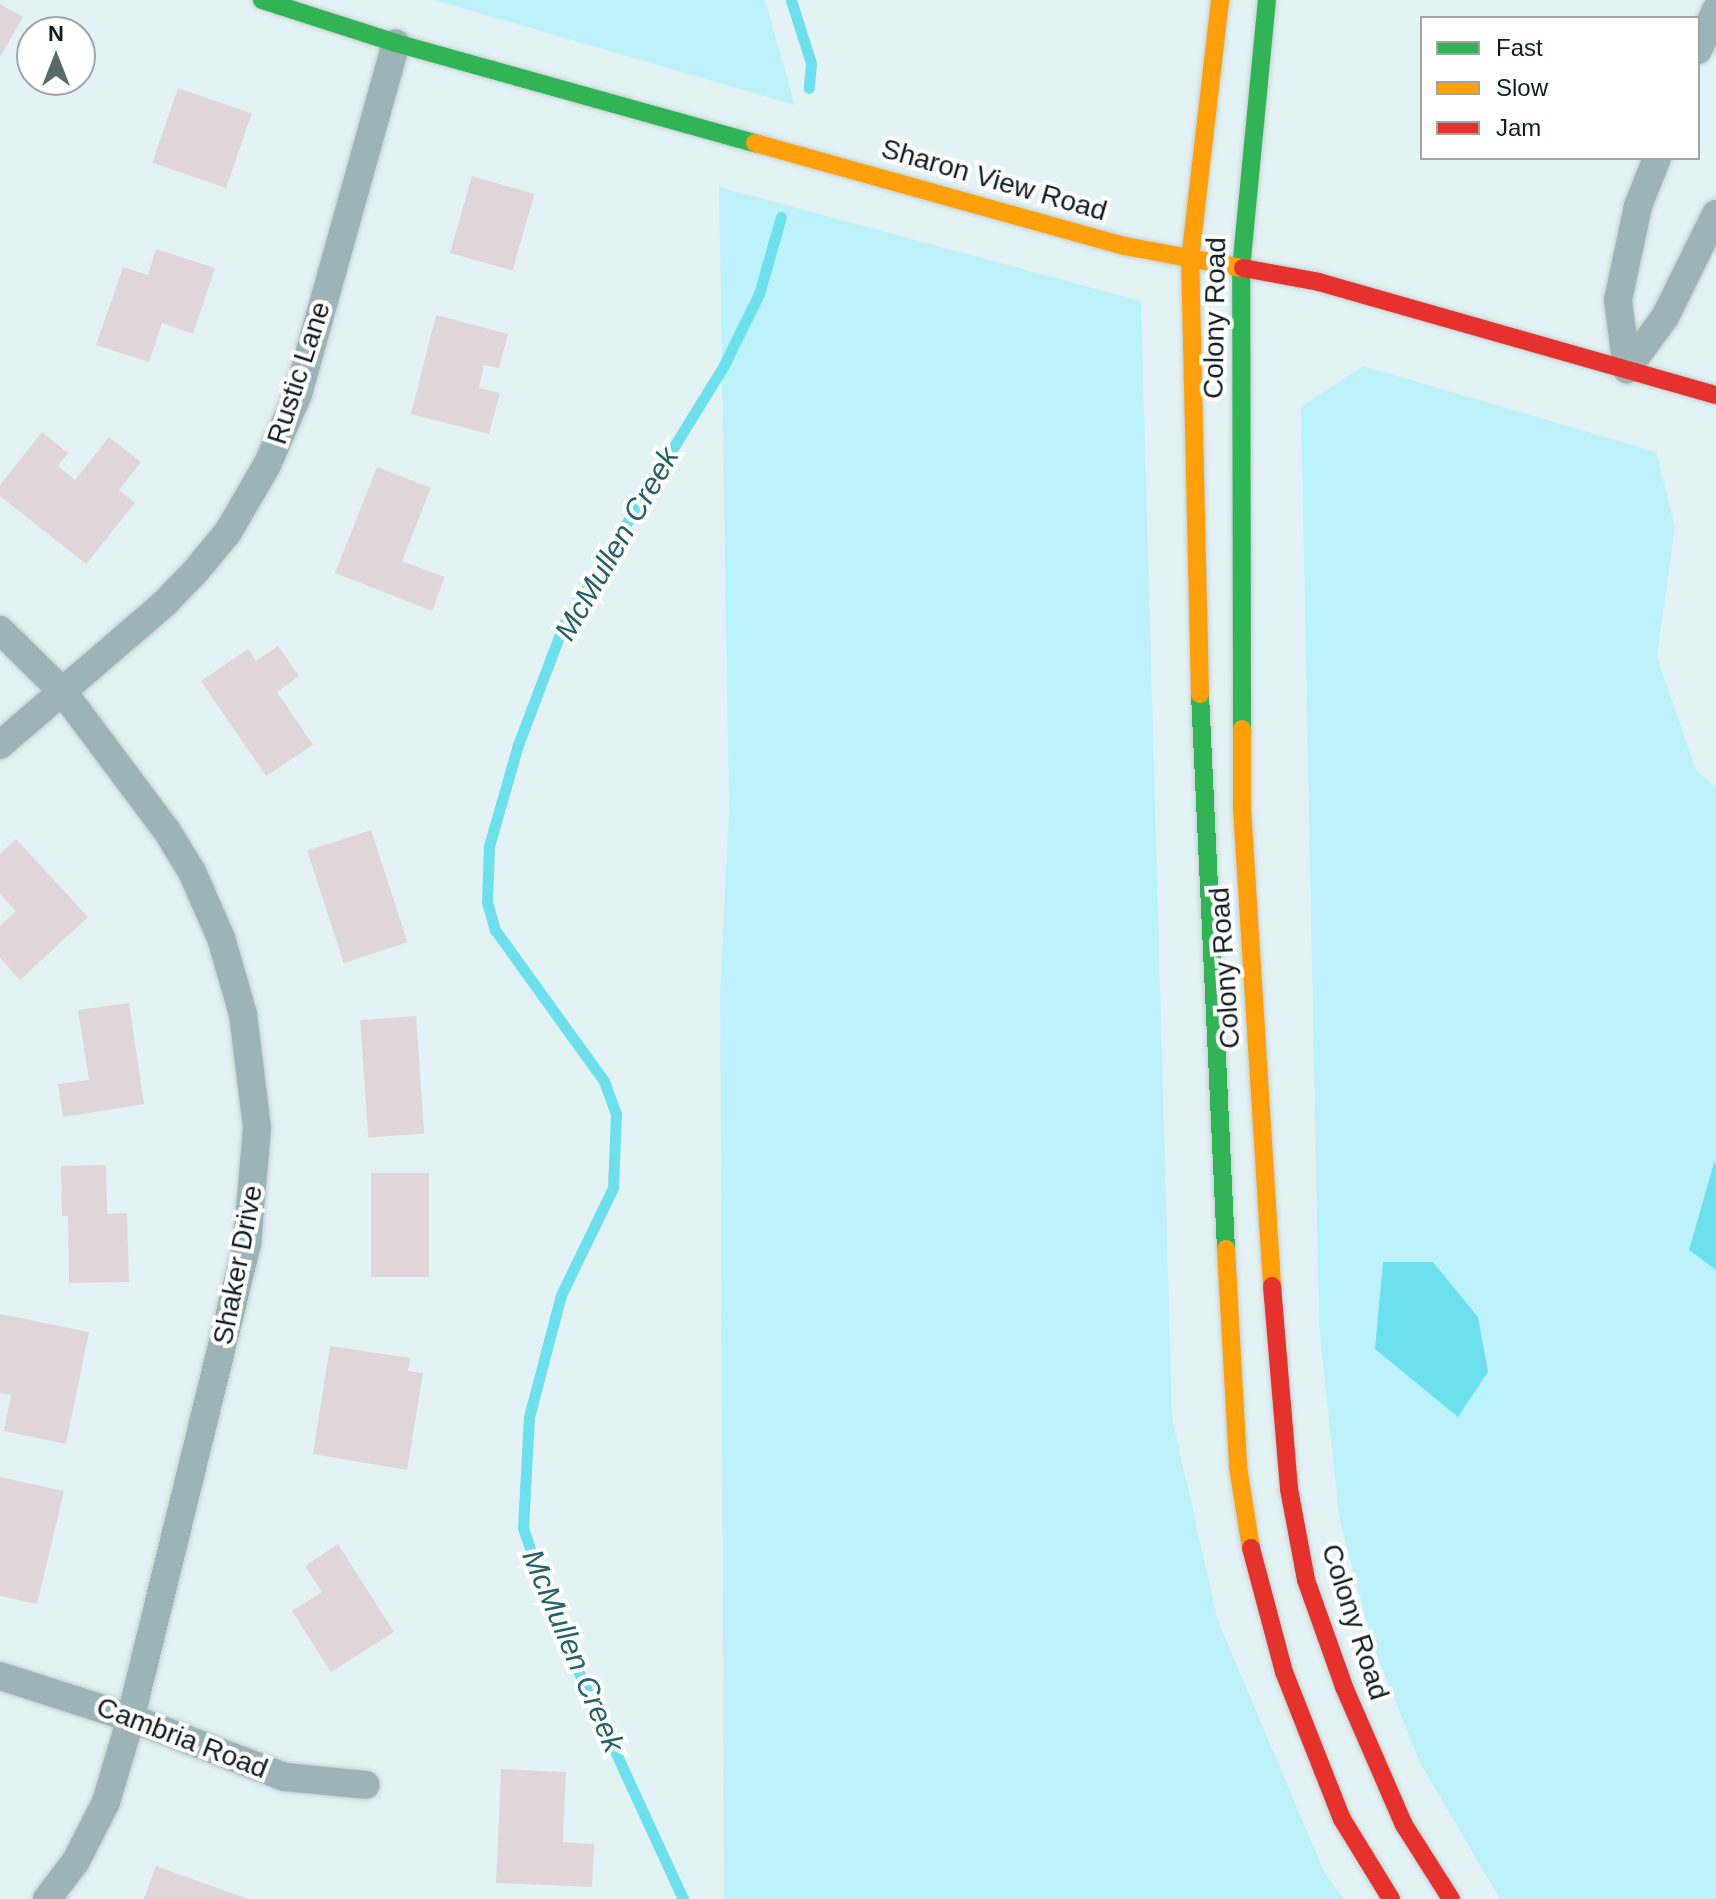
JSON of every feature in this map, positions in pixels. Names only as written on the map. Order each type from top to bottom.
[{"type":"main road","name":"Sharon View Road","points":[[262,0],[396,43],[1125,246],[1319,282],[1716,395]]},
{"type":"main road","name":"Colony Road","points":[[1220,0],[1190,260],[1202,787],[1238,1467],[1254,1563],[1284,1672],[1342,1819],[1391,1899]]},
{"type":"main road","name":"Colony Road","points":[[1267,0],[1241,269],[1242,808],[1274,1326],[1289,1489],[1306,1580],[1344,1687],[1404,1825],[1451,1899]]},
{"type":"street","points":[[1700,46],[1716,10]]},
{"type":"street","name":"Rustic Lane","points":[[0,745],[165,603],[194,573],[228,532],[267,465],[298,394],[396,43]]},
{"type":"street","points":[[1627,369],[1618,300],[1638,206],[1656,160]]},
{"type":"street","points":[[1627,369],[1665,317],[1716,214]]},
{"type":"street","name":"Shaker Drive","points":[[0,630],[63,692],[167,831],[192,872],[221,938],[243,1014],[255,1090],[257,1167],[247,1244],[131,1718],[101,1812],[76,1861],[47,1899]]},
{"type":"street","name":"Cambria Road","points":[[0,1676],[131,1718],[285,1777],[366,1785]]},
{"type":"shaded area","points":[[434,0],[765,0],[795,105]]},
{"type":"shaded area","points":[[719,187],[1141,301],[1172,1418],[1218,1621],[1325,1874],[1344,1899],[724,1899],[720,990],[729,811]]},
{"type":"shaded area","points":[[1363,366],[1656,452],[1675,527],[1657,657],[1696,770],[1716,788],[1716,1899],[1500,1899],[1420,1763],[1372,1643],[1339,1517],[1319,1324],[1301,407]]},
{"type":"water","points":[[1716,1164],[1716,1270],[1689,1250]]},
{"type":"water","points":[[1383,1262],[1433,1262],[1478,1317],[1488,1372],[1458,1417],[1375,1349]]},
{"type":"building","points":[[0,4],[21,16],[16,16],[16,29],[0,57]]},
{"type":"building","points":[[178,88],[252,113],[226,188],[152,163]]},
{"type":"building","points":[[472,176],[534,194],[512,271],[450,253]]},
{"type":"building","points":[[156,249],[215,268],[193,334],[162,323],[149,362],[96,345],[123,267],[148,275]]},
{"type":"building","points":[[436,315],[508,334],[499,368],[484,365],[479,388],[500,393],[489,434],[411,414]]},
{"type":"building","points":[[42,432],[68,453],[58,466],[75,480],[109,437],[141,462],[119,490],[135,503],[86,564],[0,496],[0,485]]},
{"type":"building","points":[[377,467],[431,488],[402,561],[445,577],[432,611],[335,573]]},
{"type":"building","points":[[278,646],[299,676],[277,692],[313,745],[266,776],[201,681],[248,649],[256,661]]},
{"type":"building","points":[[371,830],[407,942],[344,963],[307,851]]},
{"type":"building","points":[[16,839],[88,917],[20,980],[0,958],[0,926],[16,911],[0,894],[0,854]]},
{"type":"building","points":[[129,1003],[144,1104],[63,1117],[58,1084],[89,1080],[78,1010]]},
{"type":"building","points":[[416,1016],[424,1134],[368,1138],[360,1020]]},
{"type":"building","points":[[106,1165],[107,1214],[127,1213],[129,1282],[69,1283],[68,1216],[62,1216],[61,1166]]},
{"type":"building","points":[[371,1173],[429,1173],[429,1277],[371,1277]]},
{"type":"building","points":[[0,1314],[89,1332],[66,1444],[4,1431],[11,1395],[0,1393]]},
{"type":"building","points":[[330,1346],[410,1358],[408,1371],[423,1373],[407,1470],[313,1454]]},
{"type":"building","points":[[0,1477],[64,1491],[37,1604],[0,1596]]},
{"type":"building","points":[[338,1544],[394,1632],[331,1672],[292,1611],[322,1592],[305,1566]]},
{"type":"building","points":[[501,1769],[566,1772],[563,1842],[594,1844],[592,1887],[496,1883]]},
{"type":"building","points":[[156,1866],[248,1899],[144,1899]]},
{"type":"waterway","name":"McMullen Creek","points":[[791,0],[811,63],[809,88]]},
{"type":"waterway","name":"McMullen Creek","points":[[683,1899],[552,1614],[523,1528],[529,1417],[561,1295],[613,1188],[616,1114],[604,1081],[495,930],[487,902],[489,846],[518,745],[563,626],[724,365],[759,294],[781,217]]},
{"type":"traffic: fast","points":[[262,0],[396,43],[755,143]]},
{"type":"traffic: fast","points":[[1242,729],[1241,269],[1267,0]]},
{"type":"traffic: fast","points":[[1200,694],[1226,1249]]},
{"type":"traffic: slow","points":[[1200,694],[1190,260],[1220,0]]},
{"type":"traffic: slow","points":[[755,143],[1125,246],[1243,268]]},
{"type":"traffic: slow","points":[[1242,729],[1242,808],[1272,1286]]},
{"type":"traffic: slow","points":[[1226,1249],[1238,1467],[1251,1548]]},
{"type":"traffic: jam","points":[[1243,268],[1319,282],[1716,395]]},
{"type":"traffic: jam","points":[[1272,1286],[1289,1489],[1306,1580],[1344,1687],[1404,1825],[1451,1899]]},
{"type":"traffic: jam","points":[[1251,1548],[1284,1672],[1342,1819],[1391,1899]]}]
